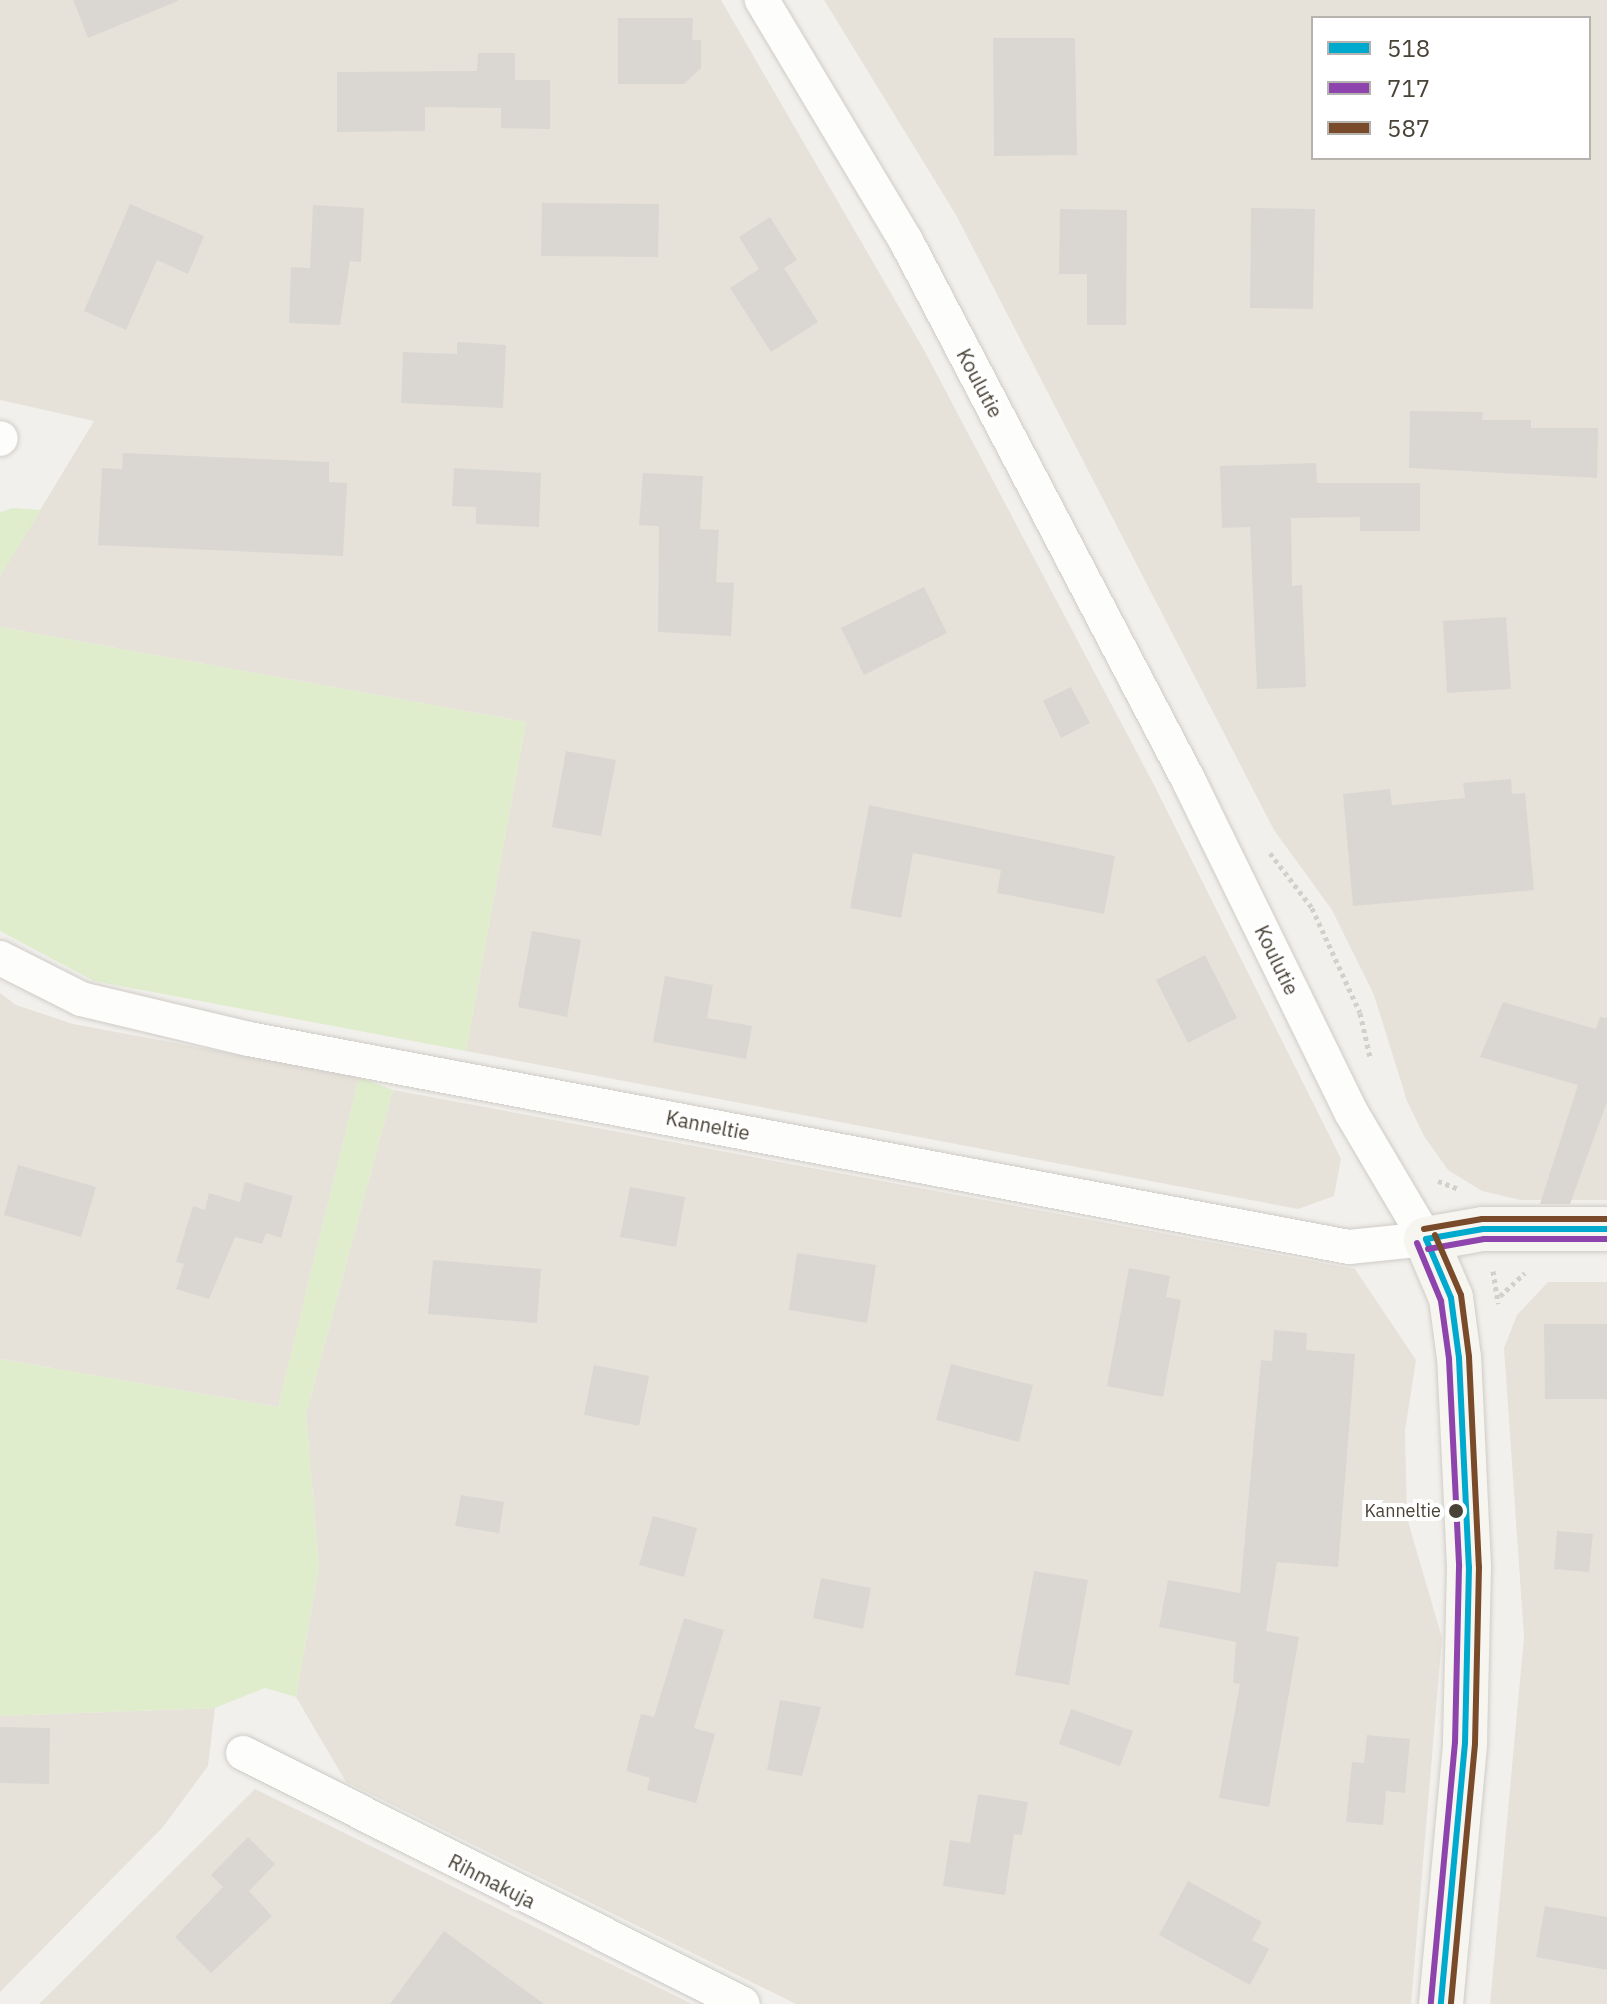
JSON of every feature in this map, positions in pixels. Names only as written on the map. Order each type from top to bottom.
[{"type":"street","name":"Koulutie","points":[[762,0],[906,241],[1190,783],[1351,1112],[1426,1239],[1451,1298],[1459,1358],[1469,1567],[1465,1743],[1441,2004]]},
{"type":"street","name":"Kanneltie","points":[[0,958],[81,999],[249,1039],[1349,1247],[1426,1239]]},
{"type":"street","points":[[1426,1239],[1483,1229],[1607,1229]]},
{"type":"street","name":"Rihmakuja","points":[[243,1753],[743,2004]]},
{"type":"shaded area","points":[[0,0],[721,0],[924,350],[1153,783],[1341,1159],[1334,1196],[1298,1209],[466,1051],[526,722],[0,627],[0,576],[94,421],[0,400]]},
{"type":"shaded area","points":[[824,0],[1607,0],[1607,1200],[1520,1200],[1482,1191],[1448,1170],[1424,1136],[1407,1101],[1374,995],[1332,910],[1274,830],[956,215]]},
{"type":"shaded area","points":[[0,993],[16,1005],[73,1024],[359,1077],[278,1407],[0,1359]]},
{"type":"shaded area","points":[[393,1090],[1355,1269],[1416,1360],[1405,1431],[1407,1518],[1442,1638],[1411,2004],[796,2004],[346,1782],[296,1697],[319,1567],[306,1414]]},
{"type":"shaded area","points":[[1548,1282],[1607,1282],[1607,2004],[1490,2004],[1524,1637],[1504,1348],[1517,1315]]},
{"type":"shaded area","points":[[215,1708],[208,1766],[163,1827],[0,1992],[0,1716]]},
{"type":"shaded area","points":[[255,1789],[692,2004],[39,2004]]},
{"type":"green space","points":[[13,508],[41,510],[0,576],[0,512]]},
{"type":"green space","points":[[0,627],[526,722],[466,1051],[94,981],[0,931]]},
{"type":"green space","points":[[359,1077],[393,1090],[306,1414],[319,1567],[296,1697],[265,1688],[215,1708],[0,1716],[0,1359],[278,1407]]},
{"type":"building","points":[[73,0],[178,0],[178,1],[88,38]]},
{"type":"building","points":[[618,18],[693,18],[692,40],[701,40],[701,68],[684,84],[618,84]]},
{"type":"building","points":[[993,38],[1075,38],[1077,155],[994,156]]},
{"type":"building","points":[[478,53],[515,53],[515,80],[550,80],[550,129],[501,128],[501,108],[425,107],[425,131],[337,132],[337,72],[477,71]]},
{"type":"building","points":[[542,203],[659,204],[658,257],[541,256]]},
{"type":"building","points":[[130,204],[204,236],[188,274],[157,260],[126,330],[84,311]]},
{"type":"building","points":[[313,205],[364,208],[361,262],[350,261],[340,325],[289,323],[291,267],[310,268]]},
{"type":"building","points":[[1251,208],[1315,209],[1313,309],[1250,308]]},
{"type":"building","points":[[1060,209],[1127,210],[1126,325],[1087,325],[1087,274],[1059,274]]},
{"type":"building","points":[[770,217],[797,260],[784,268],[818,322],[771,352],[730,288],[759,269],[739,237]]},
{"type":"building","points":[[457,342],[506,345],[503,408],[401,403],[403,352],[457,354]]},
{"type":"building","points":[[1410,411],[1483,412],[1482,420],[1531,420],[1531,428],[1598,428],[1597,478],[1409,468]]},
{"type":"building","points":[[123,453],[329,462],[329,482],[347,483],[343,556],[98,545],[102,468],[122,469]]},
{"type":"building","points":[[1316,463],[1317,483],[1420,483],[1420,531],[1360,531],[1360,517],[1291,518],[1292,586],[1302,585],[1306,687],[1257,689],[1250,527],[1222,528],[1220,466]]},
{"type":"building","points":[[454,468],[541,473],[539,527],[476,524],[476,507],[452,506]]},
{"type":"building","points":[[643,473],[703,476],[700,529],[719,530],[716,582],[734,583],[731,636],[658,632],[659,526],[639,525]]},
{"type":"building","points":[[924,587],[947,633],[864,675],[841,628]]},
{"type":"building","points":[[1506,617],[1511,689],[1447,693],[1443,621]]},
{"type":"building","points":[[1071,687],[1090,723],[1061,738],[1043,701]]},
{"type":"building","points":[[566,751],[616,760],[601,836],[552,827]]},
{"type":"building","points":[[1511,779],[1512,794],[1525,793],[1534,890],[1353,906],[1343,794],[1390,789],[1392,805],[1465,798],[1463,783]]},
{"type":"building","points":[[869,805],[1115,856],[1104,914],[997,893],[1001,870],[913,853],[901,918],[850,908]]},
{"type":"building","points":[[532,931],[581,940],[567,1017],[518,1007]]},
{"type":"building","points":[[1205,955],[1237,1018],[1188,1043],[1156,980]]},
{"type":"building","points":[[665,976],[713,985],[707,1018],[752,1026],[746,1059],[653,1042]]},
{"type":"building","points":[[1503,1002],[1596,1029],[1600,1017],[1607,1018],[1607,1102],[1570,1204],[1540,1204],[1578,1085],[1480,1057]]},
{"type":"building","points":[[18,1165],[96,1187],[81,1237],[4,1215]]},
{"type":"building","points":[[245,1182],[293,1196],[281,1238],[266,1233],[262,1244],[235,1237],[209,1299],[176,1289],[184,1264],[176,1262],[193,1206],[205,1210],[209,1193],[240,1202]]},
{"type":"building","points":[[630,1187],[685,1197],[676,1247],[620,1237]]},
{"type":"building","points":[[797,1253],[876,1265],[867,1323],[789,1310]]},
{"type":"building","points":[[433,1260],[541,1269],[537,1323],[428,1314]]},
{"type":"building","points":[[1129,1268],[1170,1276],[1166,1297],[1181,1300],[1163,1397],[1107,1386]]},
{"type":"building","points":[[1544,1324],[1607,1324],[1607,1399],[1545,1399]]},
{"type":"building","points":[[1274,1330],[1307,1333],[1306,1350],[1355,1354],[1338,1567],[1277,1562],[1266,1631],[1299,1637],[1269,1807],[1219,1798],[1240,1684],[1233,1683],[1236,1642],[1159,1627],[1168,1580],[1240,1593],[1261,1360],[1272,1361]]},
{"type":"building","points":[[951,1364],[1033,1385],[1019,1442],[936,1420]]},
{"type":"building","points":[[594,1365],[649,1376],[639,1426],[584,1415]]},
{"type":"building","points":[[461,1495],[504,1502],[499,1533],[455,1526]]},
{"type":"building","points":[[653,1516],[697,1528],[684,1577],[639,1565]]},
{"type":"building","points":[[1557,1531],[1593,1534],[1589,1572],[1554,1569]]},
{"type":"building","points":[[1034,1571],[1088,1580],[1069,1685],[1015,1675]]},
{"type":"building","points":[[821,1578],[871,1588],[863,1629],[813,1618]]},
{"type":"building","points":[[684,1618],[724,1630],[694,1728],[715,1734],[696,1803],[647,1790],[650,1778],[626,1771],[641,1714],[654,1717]]},
{"type":"building","points":[[780,1700],[821,1707],[802,1776],[767,1770]]},
{"type":"building","points":[[1071,1709],[1133,1731],[1120,1766],[1059,1744]]},
{"type":"building","points":[[0,1727],[50,1728],[49,1784],[0,1783]]},
{"type":"building","points":[[1367,1735],[1410,1739],[1405,1793],[1386,1791],[1383,1825],[1346,1822],[1352,1762],[1364,1763]]},
{"type":"building","points":[[978,1794],[1028,1802],[1022,1835],[1014,1834],[1005,1895],[943,1886],[950,1840],[970,1843]]},
{"type":"building","points":[[248,1837],[275,1864],[249,1891],[272,1916],[211,1973],[175,1937],[223,1887],[211,1875]]},
{"type":"building","points":[[1188,1881],[1262,1922],[1252,1940],[1269,1949],[1250,1985],[1159,1935]]},
{"type":"building","points":[[1545,1906],[1607,1917],[1607,1970],[1536,1957]]},
{"type":"building","points":[[444,1931],[544,2004],[390,2004]]},
{"type":"transit line","name":"587","points":[[1424,1229],[1482,1219],[1607,1219]]},
{"type":"transit line","name":"518","points":[[1426,1239],[1483,1229],[1607,1229]]},
{"type":"transit line","name":"587","points":[[1435,1235],[1461,1295],[1469,1357],[1479,1567],[1475,1744],[1451,2004]]},
{"type":"transit line","name":"518","points":[[1426,1239],[1451,1298],[1459,1358],[1469,1567],[1465,1743],[1441,2004]]},
{"type":"transit line","name":"717","points":[[1428,1249],[1484,1239],[1607,1239]]},
{"type":"transit line","name":"717","points":[[1417,1243],[1441,1301],[1449,1359],[1459,1567],[1455,1742],[1431,2003]]},
{"type":"place","name":"Kanneltie","points":[[1456,1511]]}]
